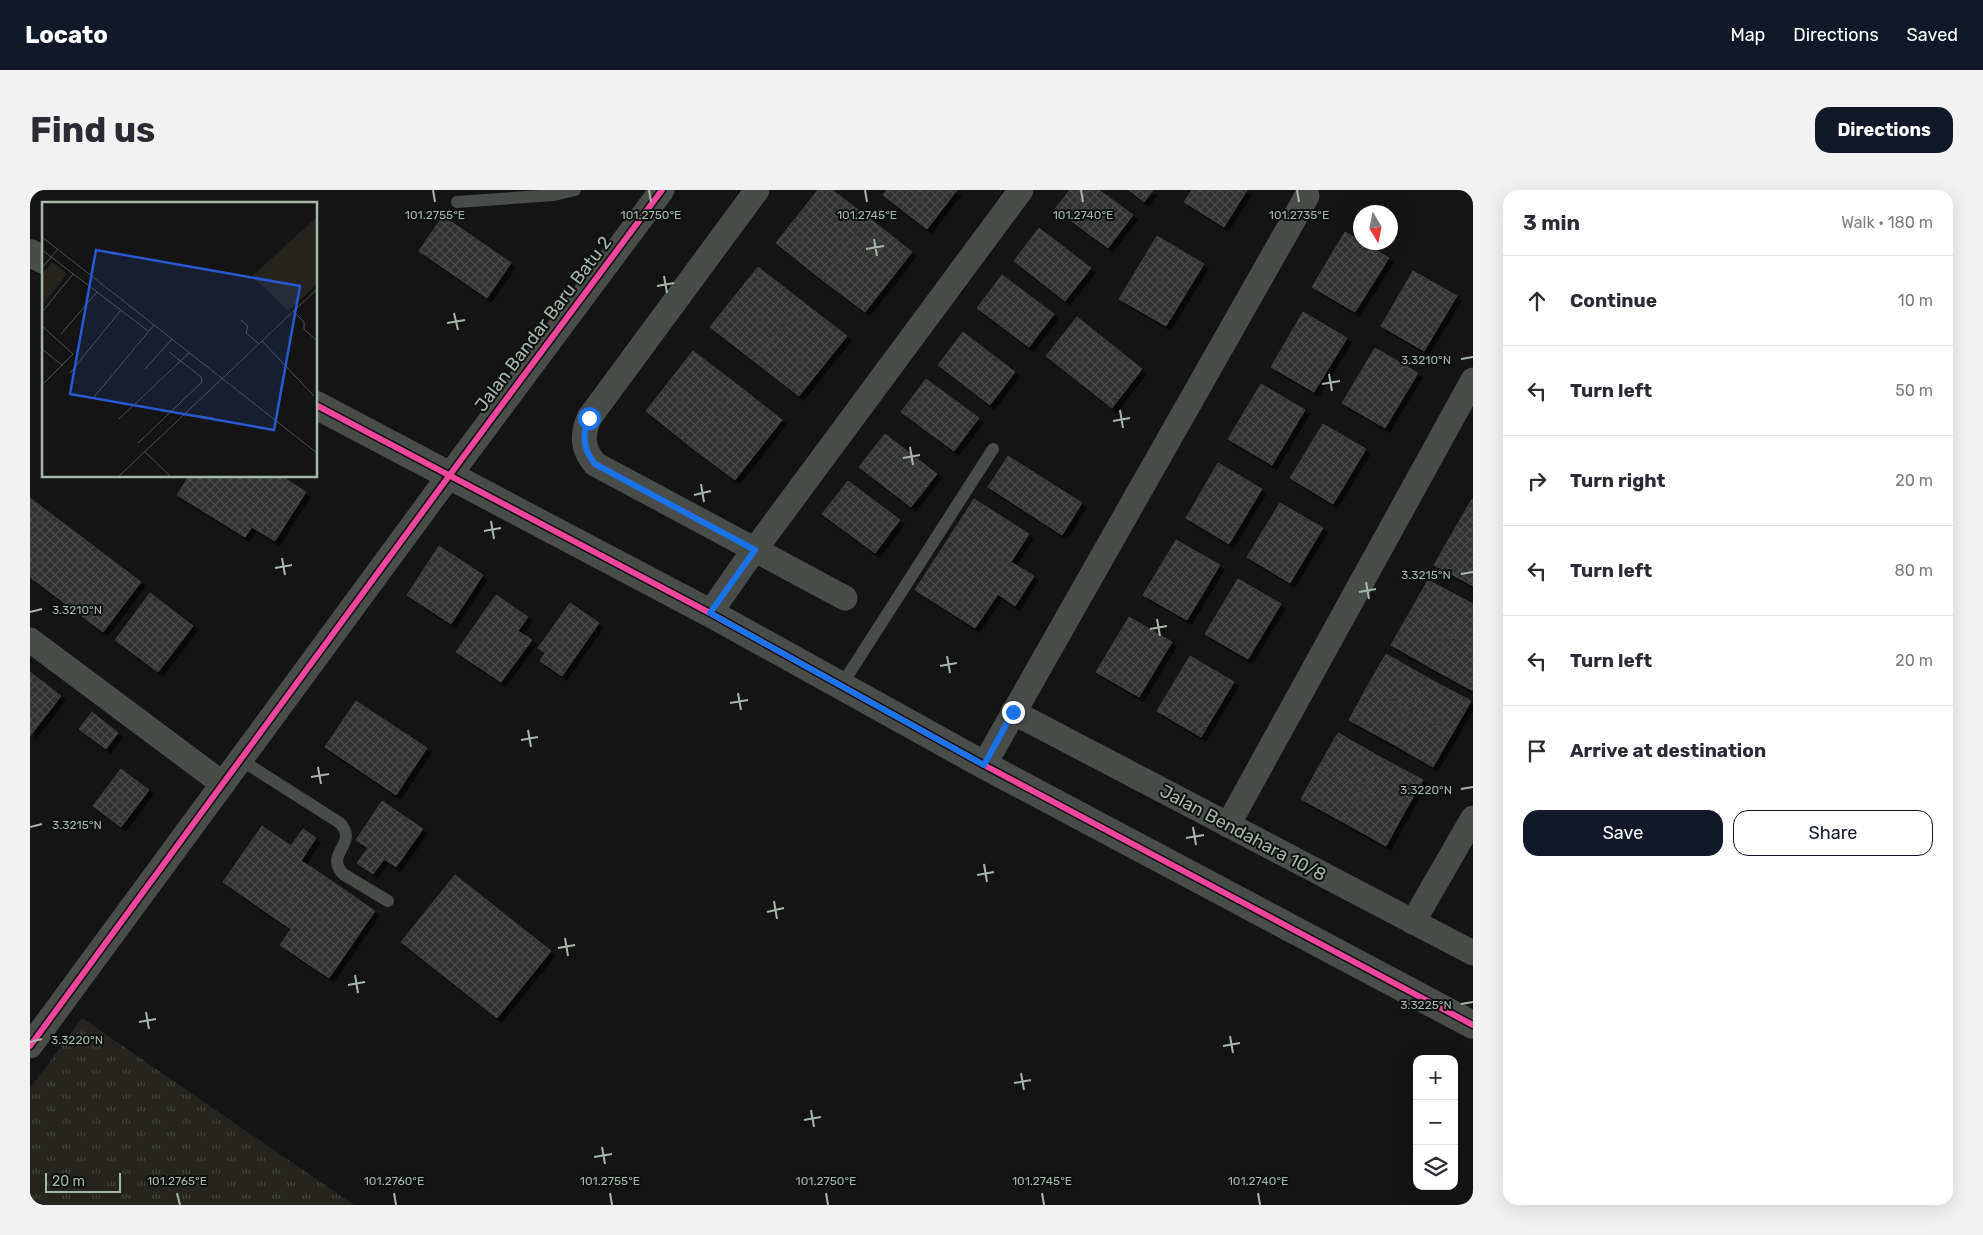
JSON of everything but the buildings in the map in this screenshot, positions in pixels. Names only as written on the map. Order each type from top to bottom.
[{"type":"street","name":"Jalan Bandar Baru Batu 2","points":[[35,1030],[241,760],[662,190]]},
{"type":"street","points":[[758,190],[589,418],[584,430],[587,455],[595,464],[845,598]]},
{"type":"street","points":[[710,613],[1021,190]]},
{"type":"street","points":[[984,765],[1307,196]]},
{"type":"street","points":[[30,253],[42,259]]},
{"type":"street","points":[[1228,825],[1473,380]]},
{"type":"street","points":[[318,406],[710,613],[984,765],[1473,1025]]},
{"type":"street","points":[[30,640],[223,784]]},
{"type":"street","name":"Jalan Bendahara 10/8","points":[[1013,712],[1473,952]]},
{"type":"street","points":[[1413,922],[1473,818]]},
{"type":"lane","points":[[456,202],[554,195],[575,190]]},
{"type":"lane","points":[[842,686],[993,449]]},
{"type":"lane","points":[[241,760],[340,823],[345,829],[347,836],[336,861],[338,868],[344,874],[388,900]]},
{"type":"green space","points":[[82,1018],[354,1205],[30,1205],[30,1088]]},
{"type":"cycle path","points":[[30,1046],[662,190]]},
{"type":"cycle path","points":[[318,406],[710,613],[984,765],[1473,1025]]},
{"type":"route","points":[[589,418],[584,430],[585,442],[587,455],[595,464],[755,550],[710,613],[984,765],[1013,712]]}]
